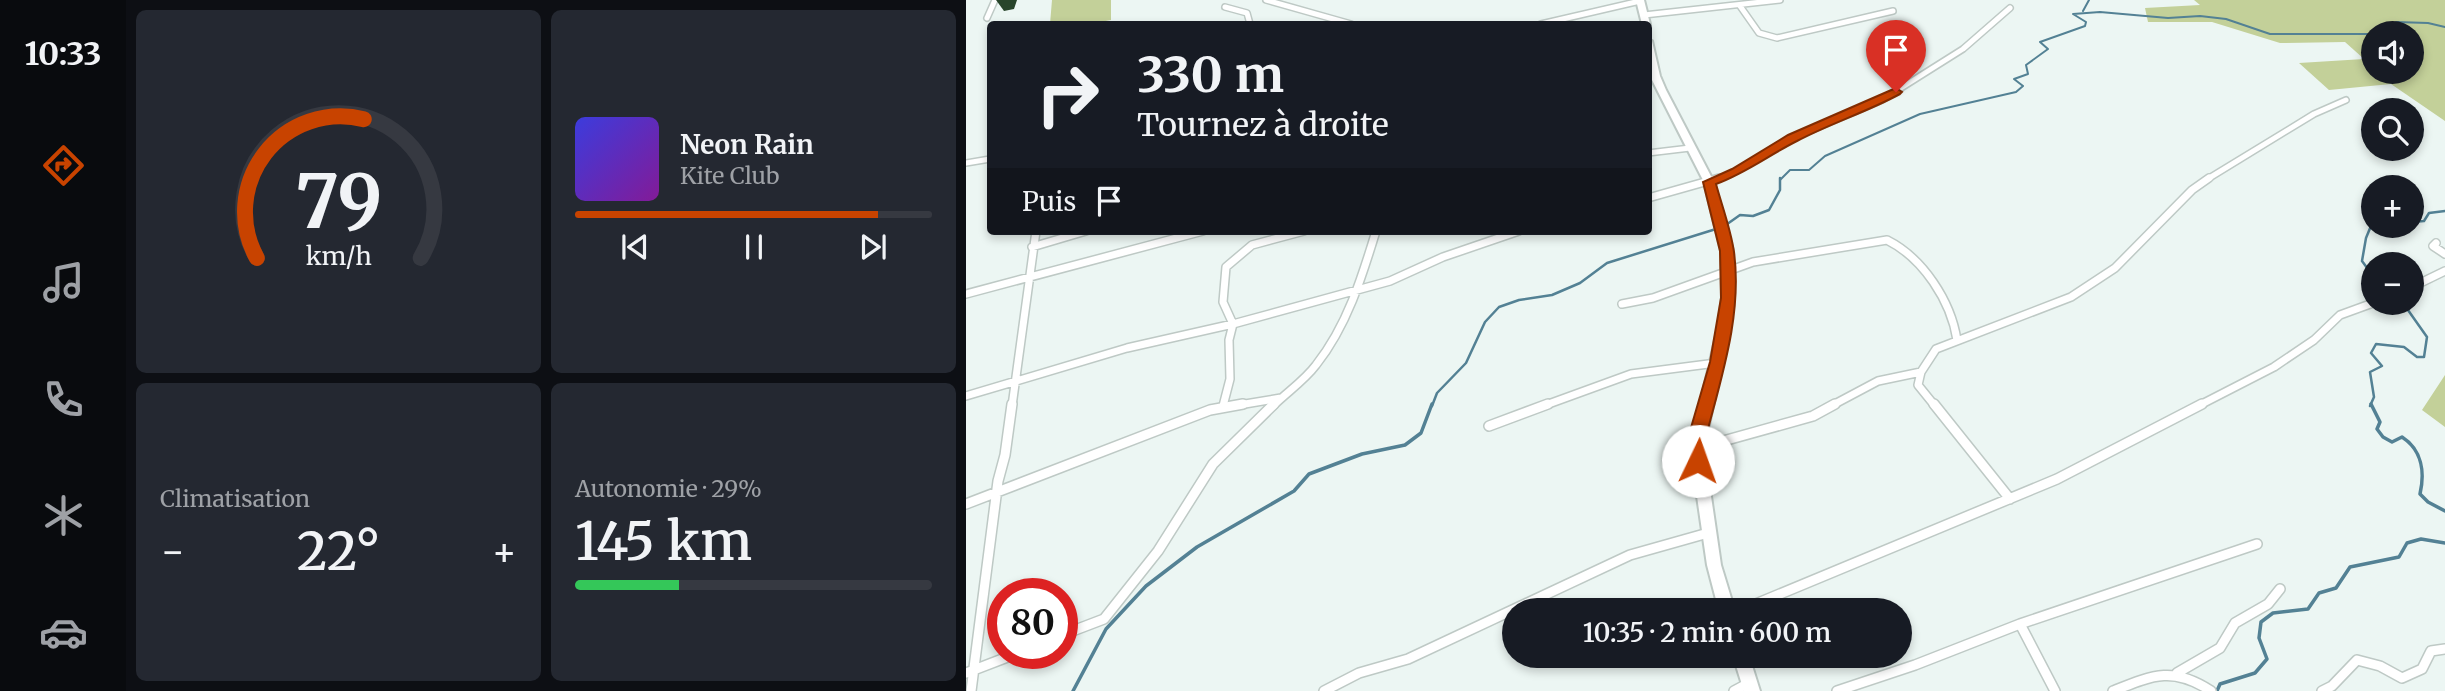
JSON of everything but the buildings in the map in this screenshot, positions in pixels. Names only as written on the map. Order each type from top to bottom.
[{"type":"highway","points":[[1640,0],[1645,20]]},
{"type":"highway","points":[[1652,61],[1655,76],[1709,182],[1722,228],[1728,270],[1728,298],[1718,362],[1697,438],[1708,533],[1724,598]]},
{"type":"highway","points":[[1745,668],[1751,687]]},
{"type":"street","points":[[987,18],[995,0]]},
{"type":"street","points":[[1262,0],[1340,21]]},
{"type":"street","points":[[1553,21],[1640,0]]},
{"type":"street","points":[[1645,20],[1780,0]]},
{"type":"street","points":[[1740,6],[1759,33],[1782,38],[1893,11]]},
{"type":"street","points":[[1226,7],[1238,8],[1247,13],[1249,21]]},
{"type":"street","points":[[1652,197],[1736,172],[1793,138],[1891,95],[1909,81],[1936,68],[1963,49],[2010,8]]},
{"type":"street","points":[[2010,499],[1918,385],[1921,372],[1936,349],[2071,297],[2115,268],[2193,190],[2220,170],[2290,131],[2314,114],[2346,100]]},
{"type":"street","points":[[1652,153],[1690,148]]},
{"type":"street","points":[[966,163],[987,160]]},
{"type":"street","points":[[971,691],[970,671],[997,493],[1006,455],[1034,235]]},
{"type":"street","points":[[1032,247],[1072,235]]},
{"type":"street","points":[[966,294],[1188,235]]},
{"type":"street","points":[[1233,324],[1225,313],[1222,300],[1226,267],[1252,245],[1289,235]]},
{"type":"street","points":[[1078,629],[1104,619],[1158,551],[1213,464],[1303,380],[1325,352],[1357,289],[1375,235]]},
{"type":"street","points":[[966,396],[1146,343],[1233,324],[1390,281],[1443,257],[1507,235]]},
{"type":"street","points":[[1622,304],[1653,298],[1753,262],[1865,243],[1893,242],[1913,257],[1948,307],[1953,317],[1957,340]]},
{"type":"street","points":[[2437,243],[2433,246],[2445,254]]},
{"type":"street","points":[[2424,281],[2445,271]]},
{"type":"street","points":[[1770,598],[2057,479],[2274,367],[2314,340],[2340,315],[2361,307]]},
{"type":"street","points":[[1223,406],[1230,379],[1229,340],[1233,324]]},
{"type":"street","points":[[1489,426],[1631,374],[1718,362]]},
{"type":"street","points":[[1697,448],[1813,416],[1878,381],[1921,372]]},
{"type":"street","points":[[966,504],[1223,406],[1281,398]]},
{"type":"street","points":[[1324,691],[1359,673],[1408,659],[1630,555],[1708,533]]},
{"type":"street","points":[[1837,691],[1915,665],[2020,624],[2257,544]]},
{"type":"street","points":[[2113,691],[2151,676],[2177,673],[2214,652],[2221,646],[2232,626],[2253,611],[2271,604],[2280,589]]},
{"type":"street","points":[[2020,624],[2054,691]]},
{"type":"street","points":[[2322,691],[2332,687],[2347,666],[2357,660],[2380,666],[2402,678],[2422,669],[2431,651],[2445,649]]},
{"type":"street","points":[[970,671],[987,665]]},
{"type":"street","points":[[2177,673],[2211,691]]},
{"type":"street","points":[[1734,691],[1751,687]]},
{"type":"green space","points":[[1052,0],[1111,0],[1111,20],[1050,21]]},
{"type":"green space","points":[[2194,0],[2445,0],[2445,121],[2424,107],[2424,98],[2411,98],[2391,84],[2424,84],[2424,21],[2361,21],[2361,56],[2345,42],[2280,43],[2212,22],[2148,22],[2145,8],[2200,5]]},
{"type":"green space","points":[[2361,59],[2361,84],[2391,84],[2329,90],[2299,63]]},
{"type":"green space","points":[[2445,375],[2445,427],[2422,410]]},
{"type":"waterway","points":[[2083,11],[2089,0]]},
{"type":"waterway","points":[[1780,180],[1790,170],[1809,170],[1825,156],[1920,114],[2016,92],[2023,86],[2014,79],[2028,74],[2026,65],[2048,49],[2040,42],[2085,26],[2086,22],[2073,14],[2100,12],[2168,18],[2200,16],[2226,19],[2270,34],[2361,34]]},
{"type":"waterway","points":[[2424,23],[2445,27]]},
{"type":"waterway","points":[[1723,227],[1740,215],[1753,216],[1769,210],[1780,190],[1780,180]]},
{"type":"waterway","points":[[2424,221],[2429,213],[2445,211]]},
{"type":"waterway","points":[[1432,406],[1437,393],[1466,363],[1485,322],[1499,307],[1519,300],[1552,295],[1580,283],[1607,263],[1716,229]]},
{"type":"waterway","points":[[2364,252],[2366,238]]},
{"type":"waterway","points":[[2370,406],[2374,397],[2370,372],[2382,366],[2371,353],[2376,344],[2404,347],[2417,357],[2424,357],[2427,337],[2411,315]]},
{"type":"waterway","points":[[1073,691],[1106,629],[1146,586],[1197,547],[1294,491],[1309,474],[1362,454],[1405,445],[1421,433],[1432,404]]},
{"type":"waterway","points":[[2371,404],[2380,422],[2377,429],[2383,437],[2392,442],[2402,437],[2418,455],[2422,470],[2420,494],[2428,502],[2445,511]]},
{"type":"waterway","points":[[2217,691],[2220,684],[2255,673],[2267,659],[2259,638],[2261,622],[2273,613],[2308,609],[2319,593],[2336,588],[2350,567],[2399,557],[2407,543],[2421,539],[2445,543]]},
{"type":"route","points":[[1698,461],[1697,438],[1718,362],[1728,298],[1727,251],[1709,182],[1736,172],[1793,138],[1847,113],[1870,106],[1896,92]]}]
